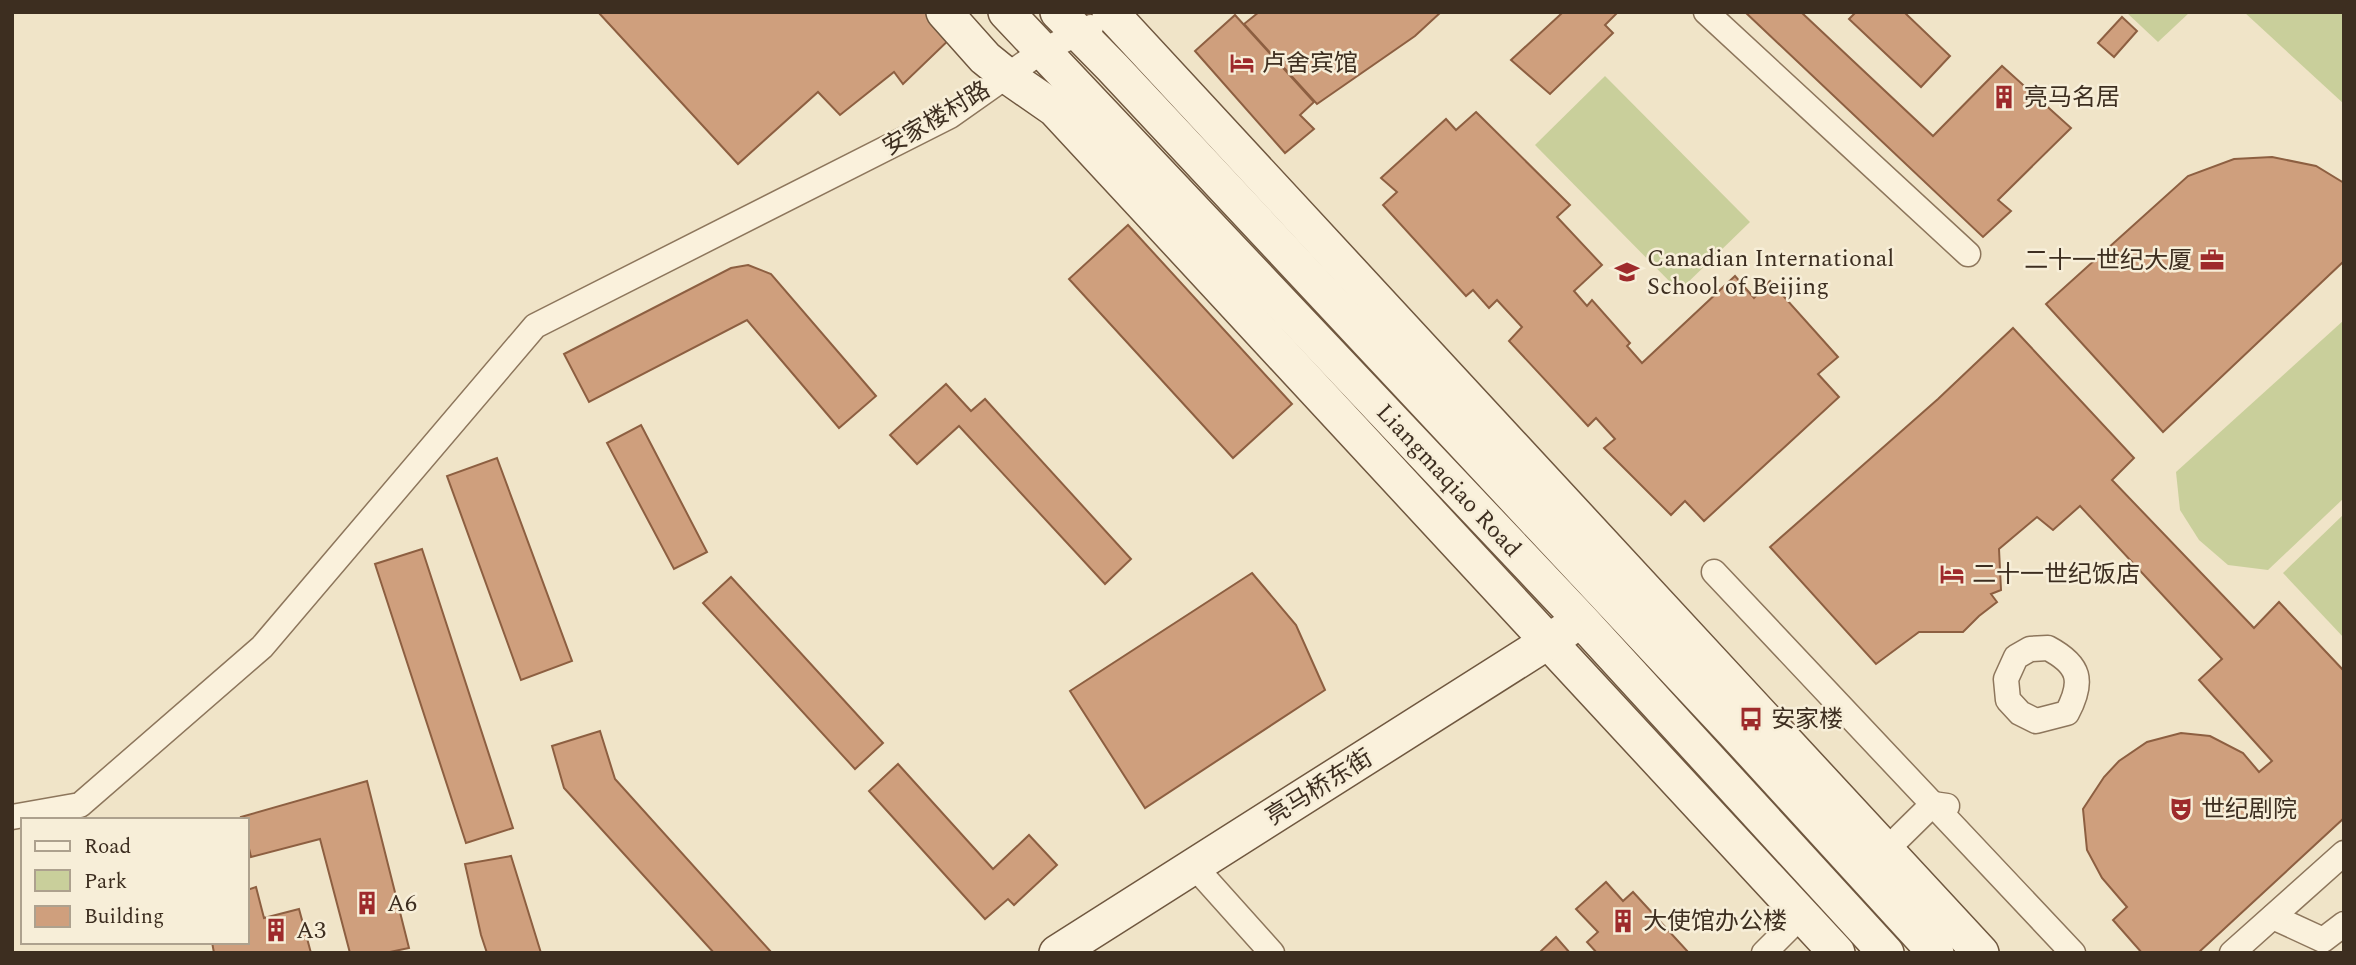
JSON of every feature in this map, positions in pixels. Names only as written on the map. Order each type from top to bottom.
[{"type":"street","points":[[944,12],[985,58],[1055,109],[1837,953]]},
{"type":"street","name":"Liangmaqiao Road","points":[[1006,12],[1581,620],[1886,953]]},
{"type":"street","points":[[1706,12],[1968,254]]},
{"type":"street","points":[[1118,14],[1875,862],[1980,953]]},
{"type":"street","name":"安家楼村路","points":[[12,817],[80,804],[262,647],[535,327],[950,116],[1042,51],[1068,22],[1118,14]]},
{"type":"street","name":"Liangmaqiao Road","points":[[1068,22],[1875,862],[1936,953]]},
{"type":"street","points":[[1714,572],[2073,953]]},
{"type":"street","name":"亮马桥东街","points":[[1057,953],[1581,620]]},
{"type":"street","points":[[1875,862],[1933,803]]},
{"type":"street","points":[[1933,803],[1959,807]]},
{"type":"street","points":[[2232,953],[2344,853]]},
{"type":"street","points":[[1194,866],[1272,953]]},
{"type":"street","points":[[1763,953],[1802,915]]},
{"type":"street","points":[[2273,917],[2328,946],[2344,924]]},
{"type":"green space","points":[[2126,12],[2190,12],[2158,42]]},
{"type":"green space","points":[[2244,12],[2342,12],[2344,104]]},
{"type":"green space","points":[[1605,76],[1750,222],[1679,291],[1535,145]]},
{"type":"green space","points":[[2344,320],[2344,498],[2268,570],[2228,565],[2199,540],[2180,510],[2176,472]]},
{"type":"green space","points":[[2344,514],[2344,638],[2283,573]]},
{"type":"building","points":[[598,12],[934,12],[955,34],[903,84],[894,72],[840,115],[818,92],[738,164]]},
{"type":"building","points":[[1259,12],[1441,12],[1415,36],[1317,104],[1244,24]]},
{"type":"building","points":[[1559,12],[1618,12],[1605,25],[1613,33],[1550,94],[1511,60],[1561,14]]},
{"type":"building","name":"亮马名居","points":[[1745,12],[1801,12],[1933,136],[2002,66],[2071,128],[1998,200],[2011,211],[1983,237]]},
{"type":"building","points":[[1856,12],[1904,12],[1950,56],[1921,87],[1849,19]]},
{"type":"building","points":[[1235,15],[1314,102],[1300,115],[1314,129],[1285,153],[1195,51]]},
{"type":"building","points":[[2122,17],[2137,31],[2114,57],[2098,43]]},
{"type":"building","points":[[1476,112],[1570,205],[1557,217],[1602,265],[1574,291],[1587,306],[1592,300],[1630,343],[1627,346],[1642,363],[1735,276],[1754,298],[1770,281],[1838,357],[1818,374],[1839,397],[1704,521],[1685,501],[1671,515],[1604,448],[1615,439],[1596,418],[1588,426],[1509,341],[1522,327],[1497,300],[1489,308],[1473,290],[1466,296],[1383,205],[1397,192],[1381,178],[1446,119],[1456,130]]},
{"type":"building","points":[[2272,157],[2316,166],[2344,183],[2344,261],[2163,432],[2046,304],[2188,176],[2234,159]]},
{"type":"building","points":[[1128,225],[1292,404],[1233,458],[1069,279]]},
{"type":"building","points":[[748,265],[771,274],[876,396],[839,428],[747,320],[589,402],[564,354],[731,268]]},
{"type":"building","points":[[2013,328],[2134,458],[2112,480],[2254,628],[2279,602],[2344,671],[2344,818],[2198,953],[2142,953],[2113,920],[2127,907],[2102,878],[2087,850],[2083,809],[2104,777],[2119,761],[2147,742],[2181,733],[2210,736],[2243,753],[2259,772],[2272,761],[2199,680],[2222,659],[2080,506],[2053,530],[2037,517],[1999,549],[2001,590],[1991,594],[1997,602],[1963,632],[1919,632],[1876,664],[1770,547],[1938,399]]},
{"type":"building","points":[[946,384],[971,411],[985,399],[1131,559],[1105,584],[959,426],[917,464],[890,435]]},
{"type":"building","points":[[641,425],[707,552],[674,569],[607,443]]},
{"type":"building","points":[[497,458],[572,661],[521,680],[447,476]]},
{"type":"building","points":[[422,549],[513,828],[466,843],[375,564]]},
{"type":"building","points":[[1252,573],[1296,625],[1325,690],[1145,808],[1070,691]]},
{"type":"building","points":[[731,577],[883,743],[855,769],[703,603]]},
{"type":"building","points":[[600,731],[615,779],[772,953],[714,953],[564,788],[552,746]]},
{"type":"building","points":[[898,764],[993,869],[1029,835],[1057,865],[1014,905],[1008,899],[985,919],[869,791]]},
{"type":"building","name":"A6","points":[[367,781],[409,948],[385,953],[350,953],[320,839],[251,857],[248,818],[241,817]]},
{"type":"building","points":[[511,856],[541,953],[487,953],[481,935],[465,864]]},
{"type":"building","name":"大使馆办公楼","points":[[1606,882],[1623,901],[1633,892],[1689,953],[1597,953],[1587,942],[1598,932],[1576,909]]},
{"type":"building","name":"A3","points":[[256,887],[264,918],[299,909],[311,953],[214,953],[212,944],[248,944],[248,890]]},
{"type":"building","points":[[1556,937],[1570,953],[1539,953]]},
{"type":"place","name":"卢舍宾馆","points":[[1242,63]]},
{"type":"place","name":"亮马名居","points":[[2004,97]]},
{"type":"place","name":"二十一世纪大厦","points":[[2212,260]]},
{"type":"place","name":"Canadian International School of Beijing","points":[[1627,272]]},
{"type":"place","name":"二十一世纪饭店","points":[[1952,574]]},
{"type":"place","name":"安家楼","points":[[1751,719]]},
{"type":"place","name":"世纪剧院","points":[[2181,809]]},
{"type":"place","name":"A6","points":[[367,903]]},
{"type":"place","name":"大使馆办公楼","points":[[1623,921]]},
{"type":"place","name":"A3","points":[[276,930]]}]
